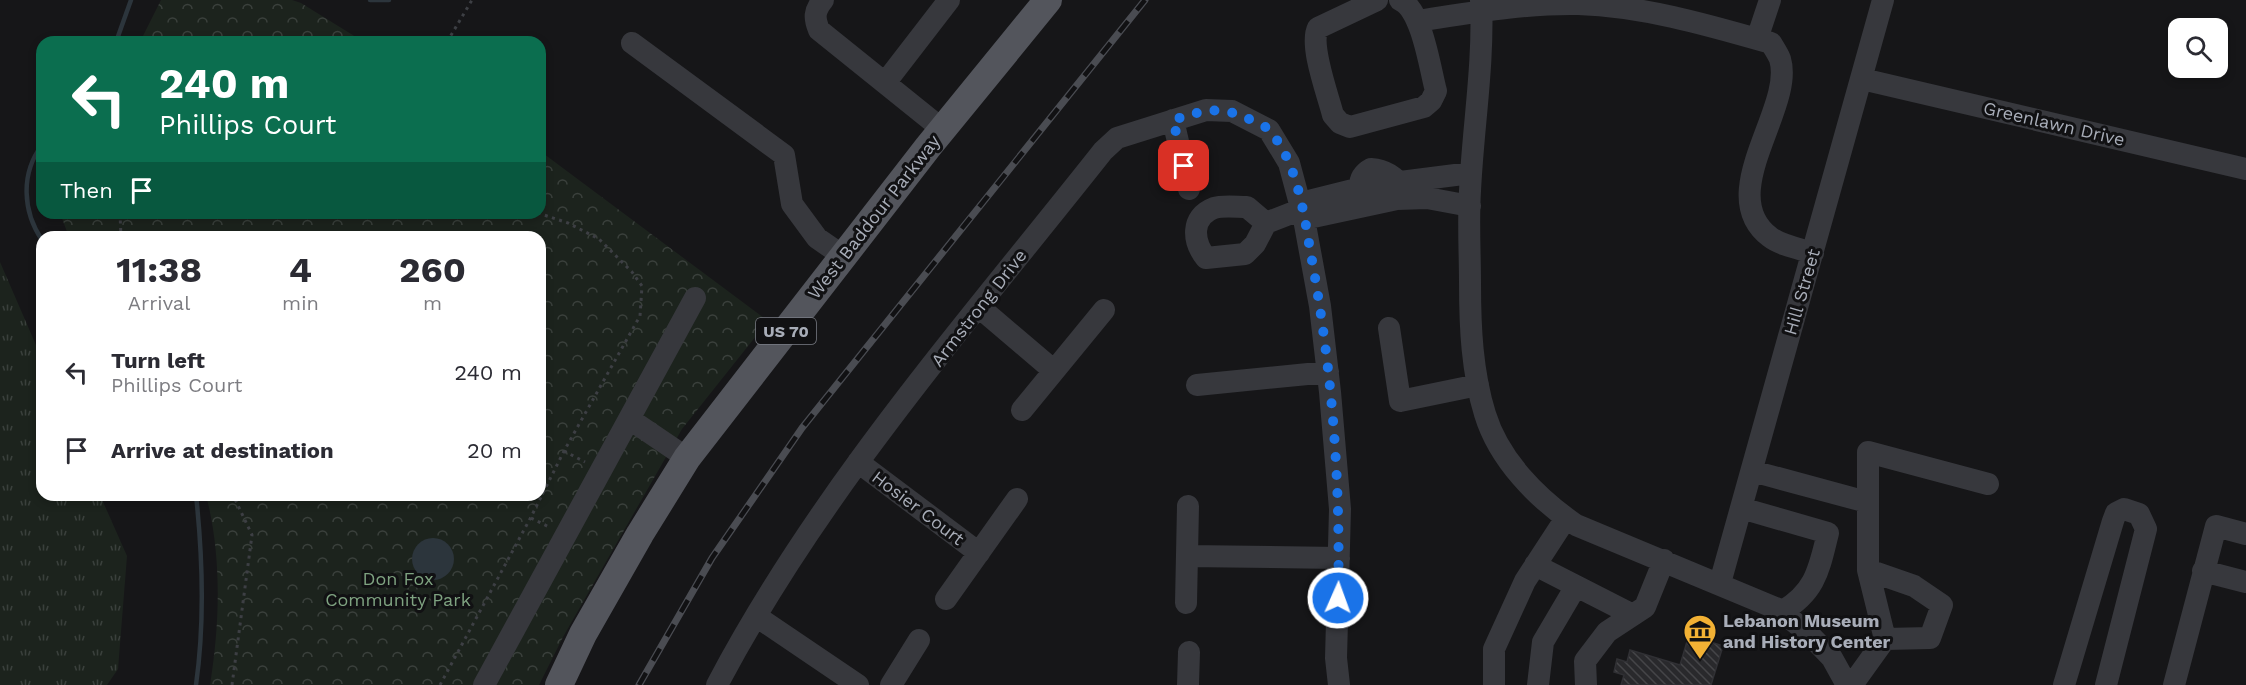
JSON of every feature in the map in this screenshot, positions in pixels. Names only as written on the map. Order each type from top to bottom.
[{"type":"main road","name":"West Baddour Parkway","points":[[559,685],[583,634],[628,554],[687,458],[942,129],[1048,0]]},
{"type":"street","points":[[823,0],[816,8],[815,20],[819,30],[942,129]]},
{"type":"street","points":[[885,83],[949,0]]},
{"type":"street","points":[[1377,0],[1318,28],[1315,34],[1316,48],[1333,115],[1340,123],[1350,126],[1424,107],[1431,102],[1436,92],[1418,21],[1406,2],[1400,0]]},
{"type":"street","points":[[1757,39],[1770,0]]},
{"type":"street","name":"Hill Street","points":[[1720,583],[1883,0]]},
{"type":"street","points":[[1418,21],[1481,5],[1578,4],[1654,12],[1771,43],[1780,60],[1779,87],[1749,192],[1753,215],[1770,237],[1813,253]]},
{"type":"street","points":[[1481,5],[1481,53],[1471,174],[1470,321],[1478,385],[1485,415],[1512,465],[1531,488],[1566,518],[1576,525],[1720,583],[1781,612],[1808,633],[1832,658],[1847,685]]},
{"type":"street","points":[[632,43],[784,155],[792,204],[817,238],[843,256]]},
{"type":"street","name":"Greenlawn Drive","points":[[1862,79],[2246,169]]},
{"type":"street","name":"Armstrong Drive","points":[[717,685],[756,615],[858,462],[1102,151],[1117,138],[1206,110],[1232,111],[1269,130],[1289,163],[1303,210],[1320,306],[1340,510],[1336,658],[1339,685]]},
{"type":"street","points":[[1173,120],[1189,189]]},
{"type":"street","points":[[1266,222],[1303,210],[1361,197],[1402,191],[1471,174]]},
{"type":"street","points":[[1402,191],[1470,206]]},
{"type":"street","points":[[484,685],[631,420],[695,298]]},
{"type":"street","points":[[980,307],[1053,370]]},
{"type":"street","points":[[1022,410],[1104,310]]},
{"type":"street","points":[[1389,328],[1400,401],[1478,385]]},
{"type":"street","points":[[1197,385],[1328,372]]},
{"type":"street","points":[[631,420],[687,458]]},
{"type":"street","points":[[1852,685],[1885,639],[1868,570],[1868,453],[1988,483]]},
{"type":"street","name":"Hosier Court","points":[[858,462],[979,553]]},
{"type":"street","points":[[1752,471],[1868,501]]},
{"type":"street","name":"Hosier Court","points":[[946,599],[1017,499]]},
{"type":"street","points":[[1186,603],[1188,506]]},
{"type":"street","points":[[1741,507],[1828,533],[1816,578],[1800,602],[1781,612]]},
{"type":"street","points":[[2064,685],[2116,513],[2131,510],[2139,514],[2146,529],[2106,685]]},
{"type":"street","points":[[1494,685],[1494,649],[1525,581],[1566,518]]},
{"type":"street","points":[[2174,685],[2216,526],[2246,534]]},
{"type":"street","points":[[1186,556],[1339,558]]},
{"type":"street","points":[[1586,685],[1585,661],[1607,632],[1644,607],[1664,560]]},
{"type":"street","points":[[1535,565],[1633,615]]},
{"type":"street","points":[[1868,570],[1914,586],[1942,605],[1930,638],[1885,639]]},
{"type":"street","points":[[2203,571],[2246,582]]},
{"type":"street","points":[[1538,685],[1543,642],[1576,586]]},
{"type":"street","points":[[2091,594],[2128,601]]},
{"type":"street","points":[[756,615],[858,685]]},
{"type":"street","points":[[891,685],[919,640]]},
{"type":"street","points":[[1188,685],[1189,652]]},
{"type":"path","points":[[451,36],[472,0]]},
{"type":"path","points":[[546,216],[568,223],[599,239],[632,272],[642,286],[640,316],[546,487]]},
{"type":"path","points":[[232,685],[252,535],[236,501]]},
{"type":"path","points":[[440,685],[539,501]]},
{"type":"green space","points":[[161,0],[292,0],[301,3],[354,36],[143,36]]},
{"type":"green space","name":"Don Fox Community Park","points":[[546,155],[768,321],[682,429],[563,637],[539,685],[210,685],[216,638],[218,590],[215,542],[207,501],[546,501],[546,231],[67,231],[62,219],[546,219]]},
{"type":"green space","points":[[0,262],[36,345],[36,501],[103,501],[127,556],[118,669],[107,685],[0,685]]},
{"type":"shaded area","points":[[433,538],[441,539],[448,544],[453,551],[453,567],[448,574],[441,579],[433,580],[425,579],[418,574],[413,567],[412,559],[413,551],[418,544],[425,539]]},
{"type":"building","name":"Lebanon Museum and History Center","points":[[1689,635],[1723,646],[1711,685],[1621,685],[1624,675],[1614,672],[1617,659],[1627,662],[1630,650],[1680,665]]},
{"type":"waterway","points":[[118,36],[131,0]]},
{"type":"waterway","points":[[370,0],[389,0]]},
{"type":"waterway","points":[[36,154],[27,180],[27,193],[31,217],[37,231]]},
{"type":"waterway","points":[[196,501],[202,590],[201,637],[196,685]]},
{"type":"railway","points":[[639,685],[712,558],[802,428],[1145,0]]},
{"type":"place","name":"Lebanon Museum and History Center","points":[[1700,660]]},
{"type":"route","points":[[1184,166],[1173,120],[1206,110],[1232,111],[1269,130],[1289,163],[1305,219],[1320,306],[1330,392],[1340,510],[1338,598]]}]
